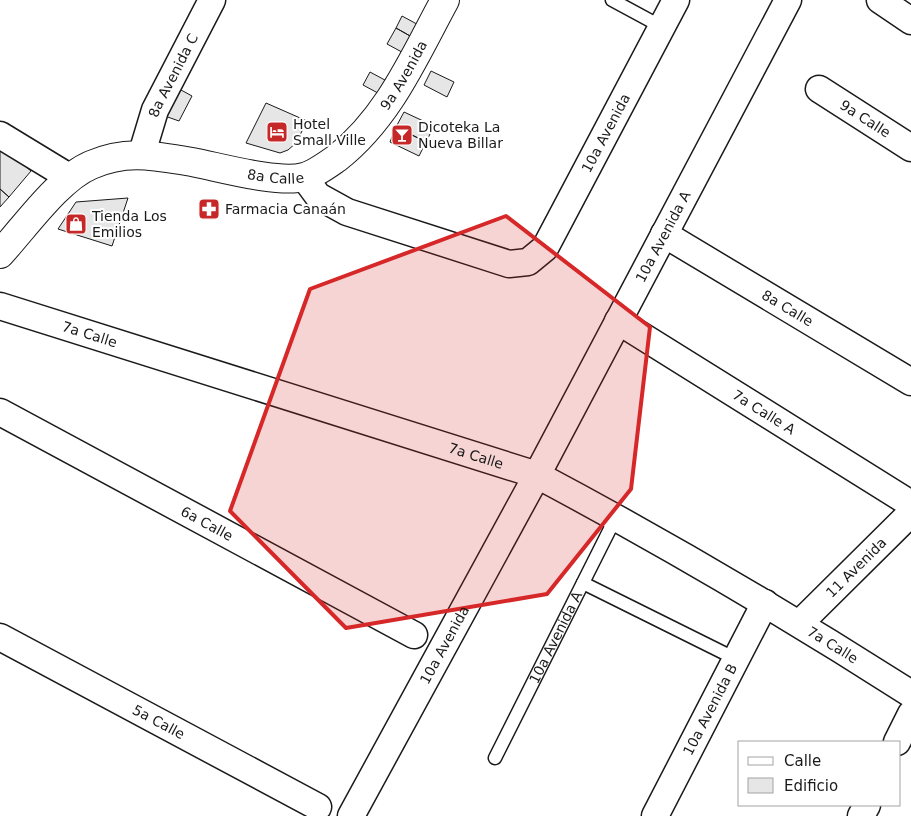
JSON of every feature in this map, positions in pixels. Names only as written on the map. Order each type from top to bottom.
[{"type":"street","name":"8a Avenida C","points":[[142,153],[154,110],[212,0]]},
{"type":"street","name":"9a Avenida","points":[[304,177],[327,166],[350,148],[372,125],[396,91],[445,0]]},
{"type":"street","name":"10a Avenida","points":[[528,262],[544,248],[676,0]]},
{"type":"street","name":"10a Avenida A","points":[[538,475],[788,0]]},
{"type":"street","points":[[880,0],[911,21]]},
{"type":"street","name":"9a Calle","points":[[819,89],[911,148]]},
{"type":"street","points":[[0,135],[69,178]]},
{"type":"street","name":"8a Calle","points":[[0,254],[69,178],[92,164],[142,153],[276,178],[304,177],[318,196],[347,212],[509,264],[528,262]]},
{"type":"street","name":"8a Calle","points":[[664,234],[911,382]]},
{"type":"street","name":"7a Calle","points":[[0,306],[538,475],[616,517],[800,623],[911,694]]},
{"type":"street","name":"7a Calle A","points":[[618,322],[911,504]]},
{"type":"street","name":"6a Calle","points":[[0,412],[414,635]]},
{"type":"street","name":"10a Avenida","points":[[351,816],[538,475]]},
{"type":"street","name":"11 Avenida","points":[[800,623],[911,512]]},
{"type":"street","name":"10a Avenida B","points":[[655,816],[765,603]]},
{"type":"street","name":"5a Calle","points":[[0,637],[318,807]]},
{"type":"street","points":[[898,741],[911,714]]},
{"type":"lane","points":[[612,0],[662,26]]},
{"type":"lane","name":"10a Avenida A","points":[[495,758],[616,517]]},
{"type":"lane","points":[[583,582],[736,659]]},
{"type":"highlighted area","points":[[506,216],[650,327],[631,489],[547,594],[346,628],[230,511],[310,289]]},
{"type":"building","points":[[402,16],[426,29],[419,41],[396,28]]},
{"type":"building","points":[[396,28],[419,41],[411,57],[387,44]]},
{"type":"building","points":[[431,71],[454,82],[447,97],[424,85]]},
{"type":"building","points":[[370,72],[396,86],[389,99],[363,85]]},
{"type":"building","points":[[172,85],[192,96],[179,121],[162,115]]},
{"type":"building","name":"Hotel Small Ville","points":[[266,103],[307,121],[296,143],[288,150],[280,153],[246,143]]},
{"type":"building","points":[[404,112],[434,126],[426,142],[396,127]]},
{"type":"building","name":"Dicoteka La Nueva Billar","points":[[396,127],[426,142],[419,156],[390,142]]},
{"type":"building","points":[[0,145],[31,171],[9,197],[0,189]]},
{"type":"building","points":[[0,189],[9,197],[0,207]]},
{"type":"building","points":[[128,198],[112,246],[58,229],[76,202]]},
{"type":"building","name":"Farmacia Canaán","points":[[205,200],[217,204],[211,219],[200,215]]},
{"type":"place","name":"Hotel Small Ville","points":[[277,132]]},
{"type":"place","name":"Dicoteka La Nueva Billar","points":[[402,135]]},
{"type":"place","name":"Farmacia Canaán","points":[[209,209]]},
{"type":"place","name":"Tienda Los Emilios","points":[[76,224]]}]
